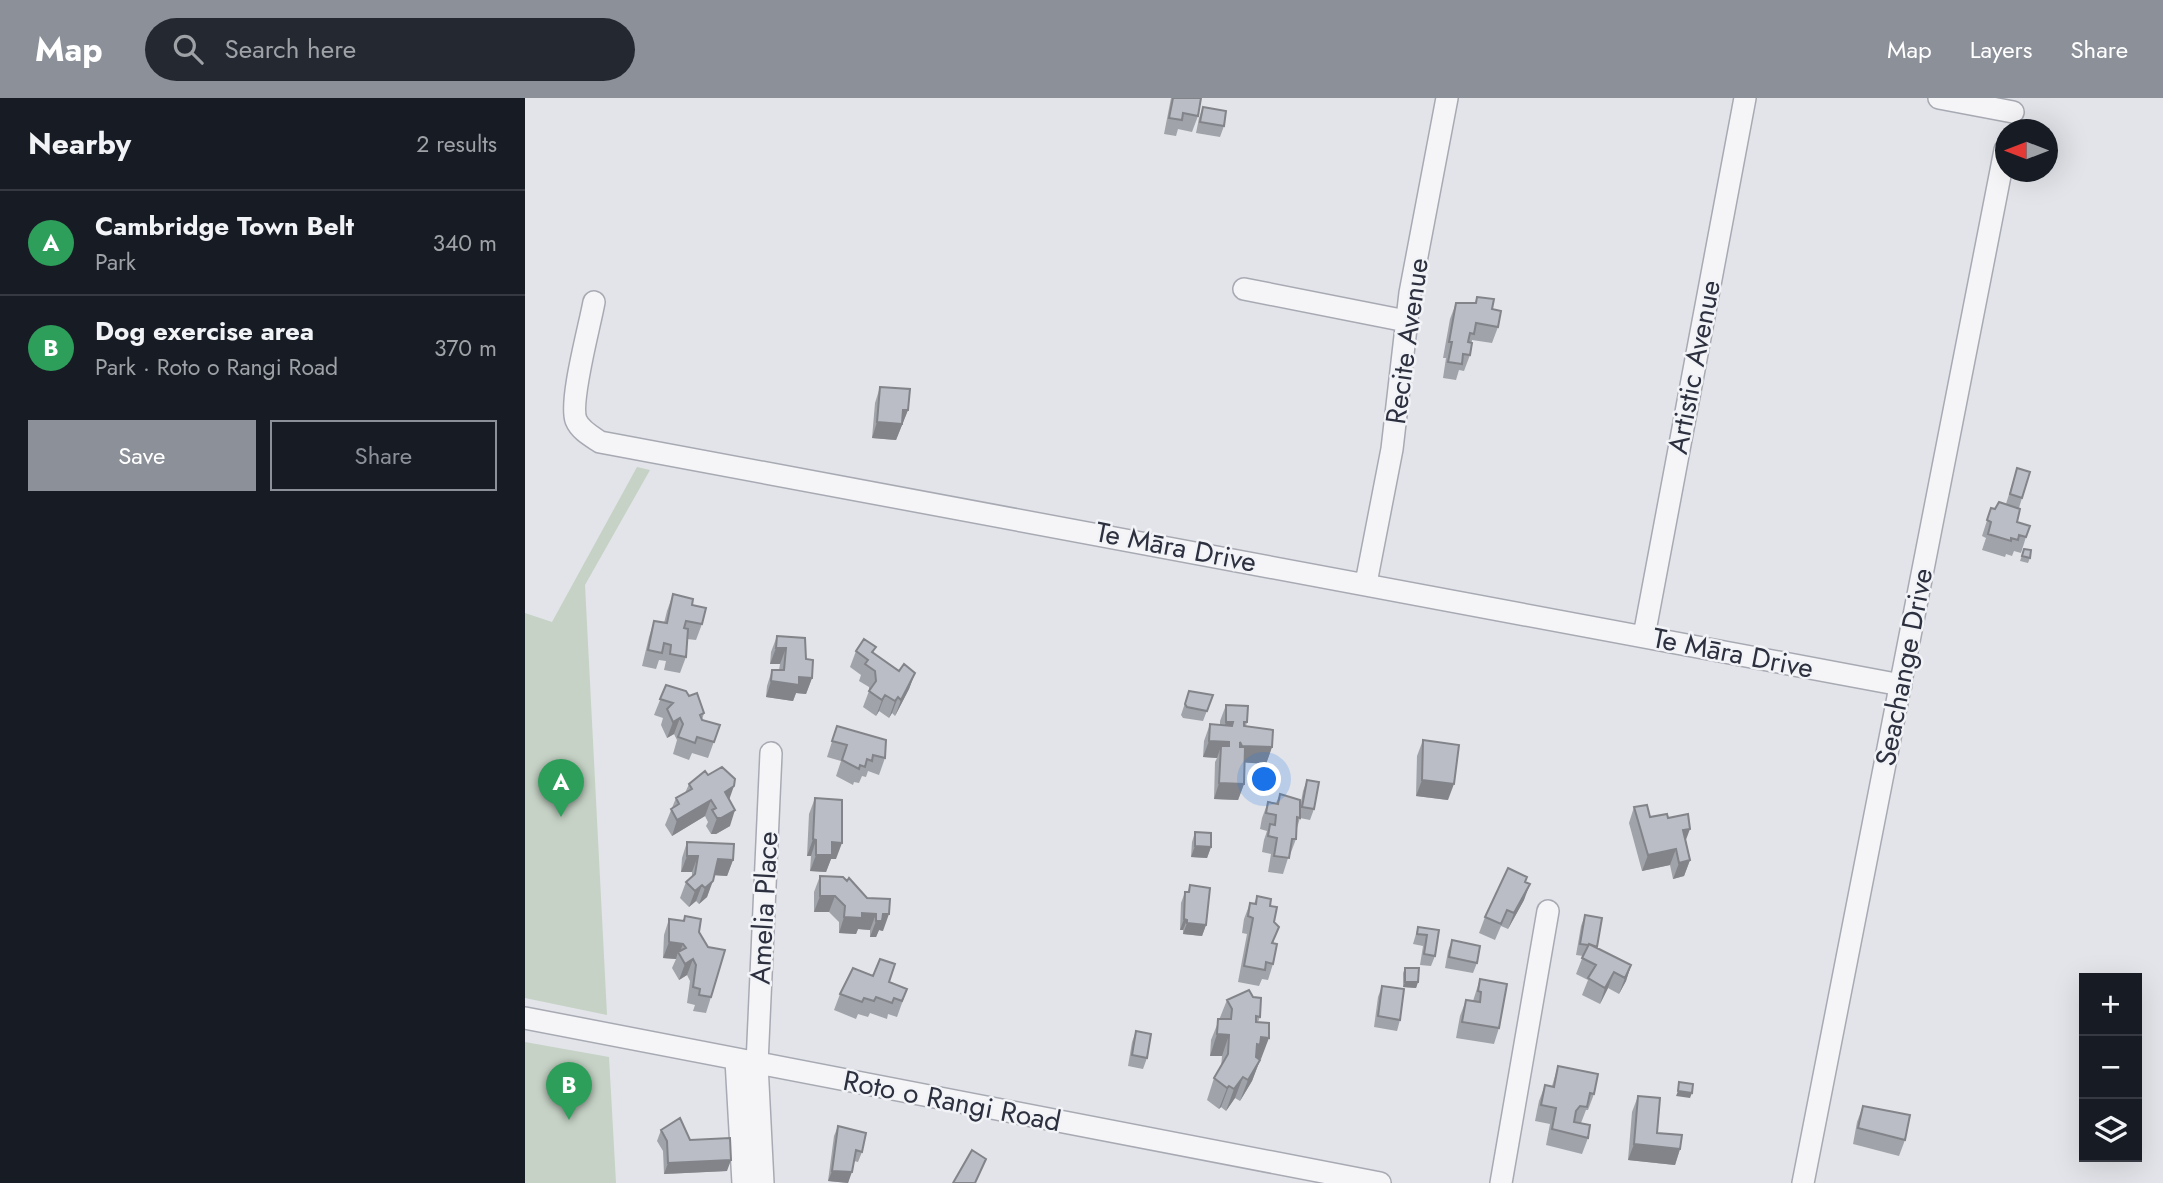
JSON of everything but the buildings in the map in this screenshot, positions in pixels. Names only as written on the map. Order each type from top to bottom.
[{"type":"street","name":"Recite Avenue","points":[[1366,583],[1392,449],[1406,321],[1447,98]]},
{"type":"street","name":"Artistic Avenue","points":[[1644,636],[1745,98]]},
{"type":"street","points":[[1939,98],[2013,113]]},
{"type":"street","name":"Seachange Drive","points":[[1803,1183],[1999,182]]},
{"type":"street","points":[[1244,289],[1406,321]]},
{"type":"street","name":"Te Māra Drive","points":[[594,302],[575,402],[576,421],[586,433],[600,442],[1901,685]]},
{"type":"street","name":"Amelia Place","points":[[747,1062],[771,753]]},
{"type":"street","points":[[1501,1183],[1548,911]]},
{"type":"street","name":"Roto o Rangi Road","points":[[525,1018],[1311,1176],[1380,1183]]},
{"type":"street","points":[[743,1183],[747,1062]]},
{"type":"street","points":[[747,1062],[763,1183]]},
{"type":"green space","points":[[637,467],[650,470],[585,585],[607,1015],[525,998],[525,613],[552,622]]},
{"type":"green space","points":[[525,1042],[609,1057],[616,1183],[525,1183]]},
{"type":"place","name":"Cambridge Town Belt","points":[[561,817]]},
{"type":"place","name":"Dog exercise area","points":[[569,1120]]}]
